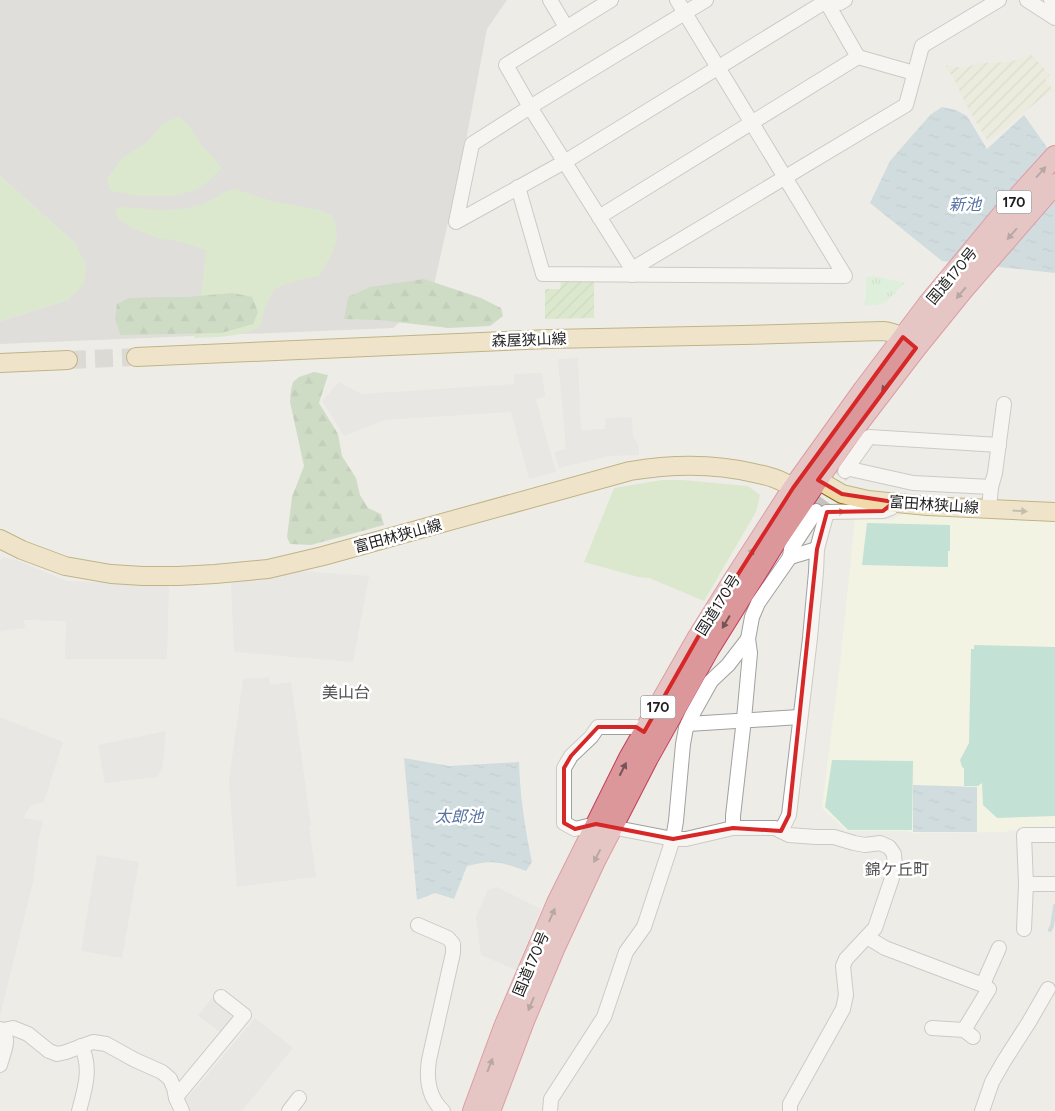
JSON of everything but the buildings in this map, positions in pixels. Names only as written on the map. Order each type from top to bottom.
[{"type":"highway","name":"国道170号","points":[[984,252],[1006,210],[1055,156]]},
{"type":"highway","name":"国道170号","points":[[473,1111],[504,1027],[557,903],[753,578],[910,342],[928,304],[1055,184]]},
{"type":"highway","name":"国道170号","points":[[490,1111],[548,963],[594,862],[604,826],[644,732],[732,581],[793,488],[910,342]]},
{"type":"main road","name":"森屋狭山線","points":[[136,356],[550,339],[883,331],[895,333],[910,342]]},
{"type":"main road","points":[[0,362],[68,360]]},
{"type":"main road","name":"富田林狭山線","points":[[0,538],[22,550],[65,566],[112,574],[178,576],[215,574],[268,569],[323,556],[646,468],[697,465],[732,468],[776,478],[793,488]]},
{"type":"main road","name":"富田林狭山線","points":[[818,480],[842,494],[868,500],[927,506],[1055,512]]},
{"type":"street","points":[[550,0],[566,27]]},
{"type":"street","points":[[610,0],[506,64],[632,272]]},
{"type":"street","points":[[518,187],[543,274],[632,272],[845,276],[677,0]]},
{"type":"street","points":[[706,0],[530,106],[472,144],[456,222],[565,162],[823,3],[840,3],[845,0]]},
{"type":"street","points":[[632,272],[906,105],[922,46],[999,0]]},
{"type":"street","points":[[1027,0],[1055,18]]},
{"type":"street","points":[[1051,0],[1055,6]]},
{"type":"street","points":[[827,2],[858,57],[914,73]]},
{"type":"street","points":[[599,217],[858,57]]},
{"type":"street","points":[[989,509],[1004,404]]},
{"type":"street","points":[[991,487],[913,482],[847,469],[869,437],[999,445]]},
{"type":"street","points":[[781,831],[789,815],[810,638],[817,549],[827,512],[883,511],[891,508],[894,502]]},
{"type":"street","points":[[733,828],[750,653],[748,639],[752,617],[758,603],[790,557],[791,549],[816,512]]},
{"type":"street","points":[[790,557],[817,549]]},
{"type":"street","points":[[550,1111],[551,1099],[604,1017],[626,952],[644,927],[673,839],[683,744],[688,724],[711,681],[728,665],[748,639]]},
{"type":"street","points":[[688,724],[800,717]]},
{"type":"street","points":[[644,732],[636,727],[598,727],[591,737],[571,756],[564,768],[564,823],[575,829],[604,826],[673,839],[686,839],[733,828],[775,828],[789,834],[834,837],[865,845],[880,843],[888,847],[894,854],[895,867],[875,928],[846,959],[843,966],[846,995],[843,1009],[790,1104],[790,1111]]},
{"type":"street","points":[[1024,929],[1026,884],[1024,835],[1055,835]]},
{"type":"street","points":[[1026,884],[1055,884]]},
{"type":"street","points":[[418,926],[448,938],[452,944],[453,952],[427,1074],[428,1084],[436,1102],[443,1111]]},
{"type":"street","points":[[866,937],[885,948],[989,989],[969,1034],[932,1028]]},
{"type":"street","points":[[983,986],[986,975],[999,948]]},
{"type":"street","points":[[982,1111],[992,1082],[1048,989]]},
{"type":"street","points":[[176,1097],[244,1016],[222,997]]},
{"type":"street","points":[[0,1065],[6,1045],[6,1036],[2,1030],[13,1028],[28,1034],[49,1051],[57,1054],[94,1042],[106,1044],[162,1072],[170,1079],[182,1111]]},
{"type":"street","points":[[79,1111],[88,1062],[81,1046]]},
{"type":"street","points":[[289,1111],[298,1098]]},
{"type":"highlighted area","points":[[903,337],[916,348],[818,480],[842,494],[894,502],[883,511],[827,512],[817,549],[789,815],[781,831],[733,828],[673,839],[596,824],[575,829],[564,823],[564,768],[571,756],[598,727],[636,727],[644,732],[698,637],[793,488]]},
{"type":"shaded area","points":[[0,0],[507,0],[487,29],[464,151],[432,294],[393,328],[0,344],[0,321],[68,300],[75,243],[0,176]]},
{"type":"shaded area","points":[[1032,55],[1050,75],[1045,79],[1053,90],[991,140],[987,140],[945,65],[967,67],[980,63],[1010,62]]},
{"type":"shaded area","points":[[578,358],[581,430],[605,429],[605,418],[632,417],[633,437],[639,445],[639,455],[609,456],[559,468],[554,452],[566,449],[558,359]]},
{"type":"shaded area","points":[[542,373],[545,396],[536,400],[556,472],[529,479],[511,412],[384,420],[344,436],[322,401],[339,382],[362,394],[514,384],[514,374]]},
{"type":"shaded area","points":[[905,513],[1055,521],[1055,829],[1008,830],[1007,832],[913,833],[907,831],[847,831],[822,808],[841,656],[855,519],[891,520]]},
{"type":"shaded area","points":[[3,557],[16,560],[67,581],[169,584],[167,659],[65,659],[66,621],[24,620],[25,628],[0,631],[0,561]]},
{"type":"shaded area","points":[[298,571],[369,576],[353,662],[234,652],[231,583]]},
{"type":"shaded area","points":[[269,677],[270,685],[291,682],[311,825],[309,826],[316,877],[237,887],[229,780],[243,679]]},
{"type":"shaded area","points":[[0,717],[63,742],[44,802],[32,805],[24,818],[43,821],[33,882],[0,1016]]},
{"type":"shaded area","points":[[166,731],[163,766],[158,777],[105,783],[98,745]]},
{"type":"shaded area","points":[[97,855],[139,862],[122,958],[81,951]]},
{"type":"shaded area","points":[[497,887],[541,909],[516,970],[481,955],[476,917],[488,890]]},
{"type":"shaded area","points":[[212,998],[230,1011],[233,1021],[223,1034],[198,1016]]},
{"type":"shaded area","points":[[255,1018],[293,1048],[242,1111],[188,1111],[185,1099]]},
{"type":"green space","points":[[179,117],[188,124],[201,144],[222,168],[201,188],[173,196],[135,196],[109,190],[107,179],[122,158],[146,143],[164,123]]},
{"type":"green space","points":[[0,176],[75,243],[86,265],[84,284],[68,300],[0,321]]},
{"type":"green space","points":[[235,189],[272,201],[319,210],[331,215],[335,223],[337,237],[332,254],[319,276],[285,285],[273,292],[266,306],[261,325],[237,335],[194,338],[206,250],[181,242],[158,238],[132,228],[118,218],[115,209],[122,207],[160,210],[184,209],[204,204],[224,192]]},
{"type":"green space","points":[[875,276],[905,283],[886,302],[863,306],[866,297],[866,277]]},
{"type":"green space","points":[[424,279],[481,298],[501,308],[503,316],[490,326],[449,328],[379,320],[344,319],[348,297],[370,287]]},
{"type":"green space","points":[[561,281],[594,281],[594,318],[545,319],[545,289],[560,289]]},
{"type":"green space","points":[[233,293],[252,297],[258,312],[253,324],[221,333],[121,336],[115,319],[117,304],[129,298],[187,297]]},
{"type":"green space","points":[[314,372],[328,375],[319,403],[338,434],[342,456],[356,478],[360,495],[368,508],[381,514],[384,525],[311,545],[290,544],[287,537],[292,497],[304,466],[290,402],[291,390],[293,382],[299,377]]},
{"type":"green space","points":[[662,480],[748,486],[760,495],[756,512],[704,601],[649,578],[638,577],[584,562],[614,488]]},
{"type":"green space","points":[[867,523],[950,525],[948,567],[862,565]]},
{"type":"green space","points":[[974,645],[1055,647],[1055,816],[997,818],[983,805],[982,783],[978,786],[964,786],[964,768],[960,760],[969,743],[971,649],[974,649]]},
{"type":"green space","points":[[832,760],[913,761],[912,830],[848,830],[825,807]]},
{"type":"water","name":"新池","points":[[942,107],[956,110],[967,116],[987,149],[1024,115],[1046,146],[1055,162],[1055,273],[942,261],[870,203],[890,161],[930,115]]},
{"type":"water","name":"太郎池","points":[[404,758],[449,766],[519,762],[523,812],[532,862],[526,871],[510,865],[490,862],[467,866],[454,899],[435,893],[417,900]]},
{"type":"water","points":[[913,785],[977,787],[977,832],[913,832]]},
{"type":"waterway","points":[[1050,930],[1055,906]]},
{"type":"tunnel","points":[[68,360],[136,357]]},
{"type":"tunnel","points":[[816,511],[845,471]]},
{"type":"district","name":"美山台","points":[[346,692]]},
{"type":"district","name":"錦ケ丘町","points":[[897,869]]}]
